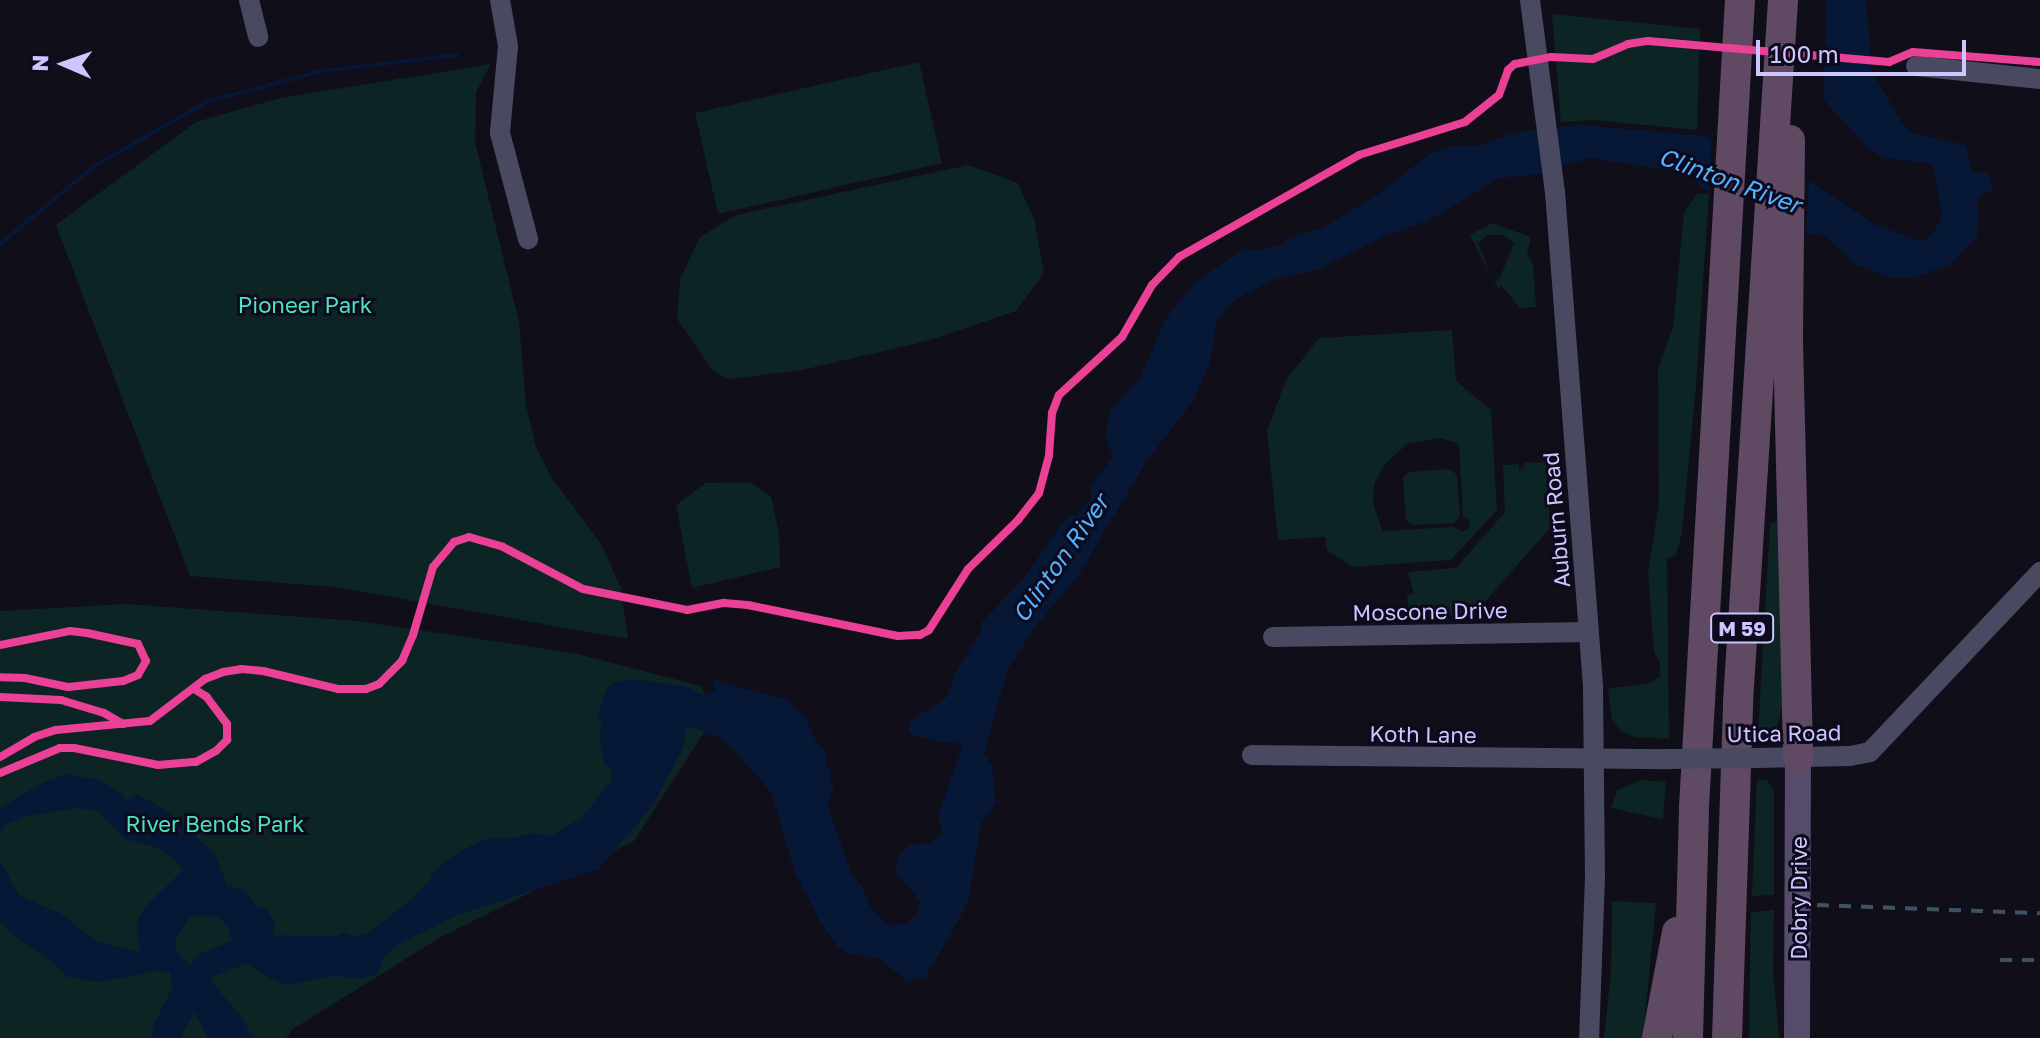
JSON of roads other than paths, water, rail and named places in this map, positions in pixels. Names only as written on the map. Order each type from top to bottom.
[{"type":"highway","name":"M 59","points":[[1688,1038],[1691,868],[1740,0]]},
{"type":"highway","points":[[1785,0],[1779,224],[1788,342],[1798,757]]},
{"type":"highway","name":"M 59","points":[[1727,1038],[1735,764],[1779,224]]},
{"type":"highway","points":[[1657,1038],[1691,868]]},
{"type":"main road","name":"Dobry Drive","points":[[1797,1038],[1798,757]]},
{"type":"street","points":[[249,0],[258,37]]},
{"type":"street","points":[[500,0],[508,46],[500,133],[528,239]]},
{"type":"street","name":"Auburn Road","points":[[1530,0],[1555,192],[1589,632],[1594,758],[1595,924],[1589,1038]]},
{"type":"street","points":[[1916,66],[2040,79]]},
{"type":"street","name":"Utica Road","points":[[1594,758],[1850,756],[1870,752],[2040,572]]},
{"type":"street","name":"Moscone Drive","points":[[1273,637],[1589,632]]},
{"type":"street","name":"Koth Lane","points":[[1252,755],[1594,758]]},
{"type":"water","points":[[1826,0],[1866,0],[1872,72],[1903,124],[1913,133],[1965,145],[1973,172],[1987,172],[1994,189],[1978,197],[1978,235],[1949,265],[1916,277],[1891,278],[1857,265],[1825,236],[1809,234],[1704,189],[1687,173],[1590,158],[1539,174],[1499,178],[1429,220],[1385,236],[1318,269],[1273,280],[1235,300],[1217,320],[1210,362],[1193,401],[1146,462],[1080,573],[1033,630],[1007,671],[984,754],[992,766],[996,802],[981,824],[969,897],[925,978],[907,981],[879,958],[847,954],[839,948],[821,923],[795,873],[771,792],[724,740],[692,727],[686,728],[684,746],[653,805],[599,869],[458,915],[399,944],[384,957],[378,973],[363,979],[334,976],[287,985],[271,979],[236,957],[229,930],[219,917],[190,916],[175,940],[176,948],[181,957],[207,977],[241,1016],[253,1038],[208,1038],[194,1010],[181,1038],[152,1038],[155,1022],[172,988],[170,972],[157,971],[98,982],[67,977],[60,968],[13,935],[0,921],[0,860],[19,896],[58,912],[95,940],[137,952],[141,948],[137,921],[146,906],[182,871],[178,863],[159,848],[125,839],[97,810],[75,808],[24,817],[5,825],[0,834],[0,808],[44,782],[68,774],[99,780],[123,795],[125,801],[138,794],[171,814],[215,854],[227,885],[245,890],[258,908],[266,909],[275,923],[272,936],[283,945],[310,949],[344,932],[355,937],[366,934],[405,905],[431,879],[432,873],[460,851],[488,838],[510,839],[530,833],[551,836],[583,817],[611,780],[612,772],[604,763],[599,737],[602,727],[598,717],[605,692],[612,683],[632,679],[685,686],[703,695],[716,690],[714,680],[788,700],[807,720],[813,736],[826,753],[825,765],[832,770],[830,780],[834,786],[827,805],[852,875],[862,886],[871,908],[888,925],[908,923],[916,915],[921,902],[896,873],[897,860],[908,845],[932,843],[942,832],[938,816],[962,748],[956,742],[942,743],[911,734],[908,728],[912,720],[947,697],[954,676],[981,631],[981,623],[1020,583],[1068,516],[1075,516],[1090,500],[1092,485],[1113,457],[1105,435],[1111,409],[1139,380],[1165,320],[1191,286],[1244,248],[1256,251],[1282,245],[1286,239],[1322,228],[1379,194],[1428,155],[1454,145],[1479,146],[1512,133],[1581,125],[1705,136],[1811,182],[1874,224],[1922,242],[1933,234],[1942,216],[1933,164],[1884,158],[1868,148],[1824,100]]},
{"type":"waterway","points":[[0,244],[93,167],[208,101],[322,71],[457,55]]},
{"type":"waterway","name":"Clinton River","points":[[165,1038],[205,966],[249,948],[343,949]]},
{"type":"railway","points":[[1817,905],[2040,913]]},
{"type":"railway","points":[[2000,960],[2040,960]]},
{"type":"park label","name":"Pioneer Park","points":[[305,305]]},
{"type":"park label","name":"River Bends Park","points":[[215,824]]}]
